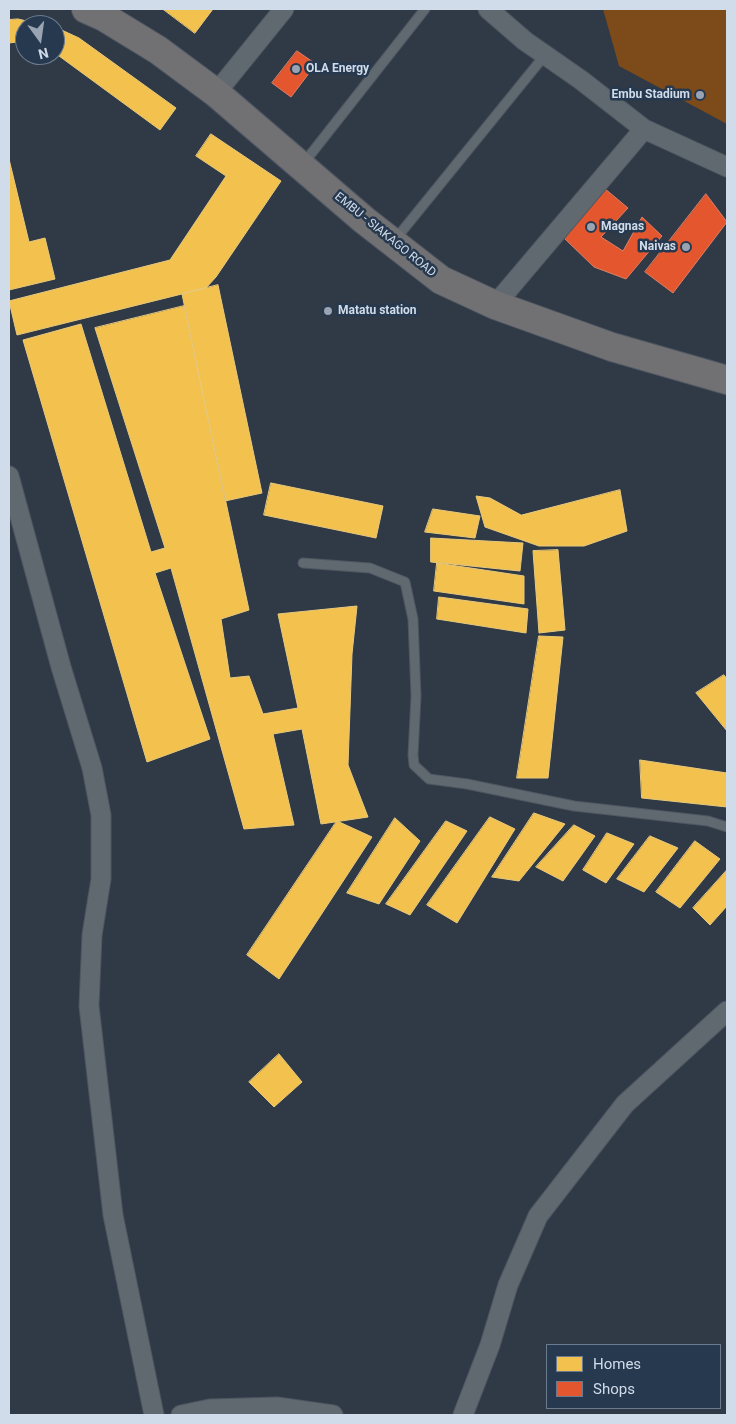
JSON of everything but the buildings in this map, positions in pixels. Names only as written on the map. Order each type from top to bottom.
[{"type":"highway","name":"EMBU - SIAKAGO ROAD","points":[[86,9],[104,17],[158,50],[216,94],[300,166],[441,280],[495,305],[612,347],[727,380]]},
{"type":"street","points":[[216,94],[284,9]]},
{"type":"street","points":[[488,9],[525,41],[581,80],[644,130],[727,167]]},
{"type":"street","points":[[495,305],[644,130]]},
{"type":"street","points":[[9,476],[61,667],[92,768],[101,815],[101,879],[92,935],[90,1006],[113,1215],[154,1415]]},
{"type":"street","points":[[463,1415],[490,1345],[508,1285],[538,1216],[625,1104],[727,1011]]},
{"type":"street","points":[[181,1415],[210,1409],[277,1407],[333,1415]]},
{"type":"lane","points":[[300,166],[424,9]]},
{"type":"lane","points":[[393,242],[545,55]]},
{"type":"lane","points":[[303,563],[370,568],[405,582],[413,619],[416,696],[414,765],[429,779],[466,784],[574,806],[708,821],[727,827]]},
{"type":"shaded area","name":"Embu Stadium","points":[[603,9],[727,9],[727,124],[619,66]]},
{"type":"place","name":"OLA Energy","points":[[296,69]]},
{"type":"place","name":"Embu Stadium","points":[[700,95]]},
{"type":"place","name":"Magnas","points":[[591,227]]},
{"type":"place","name":"Naivas","points":[[686,247]]},
{"type":"place","name":"Matatu station","points":[[328,311]]}]
